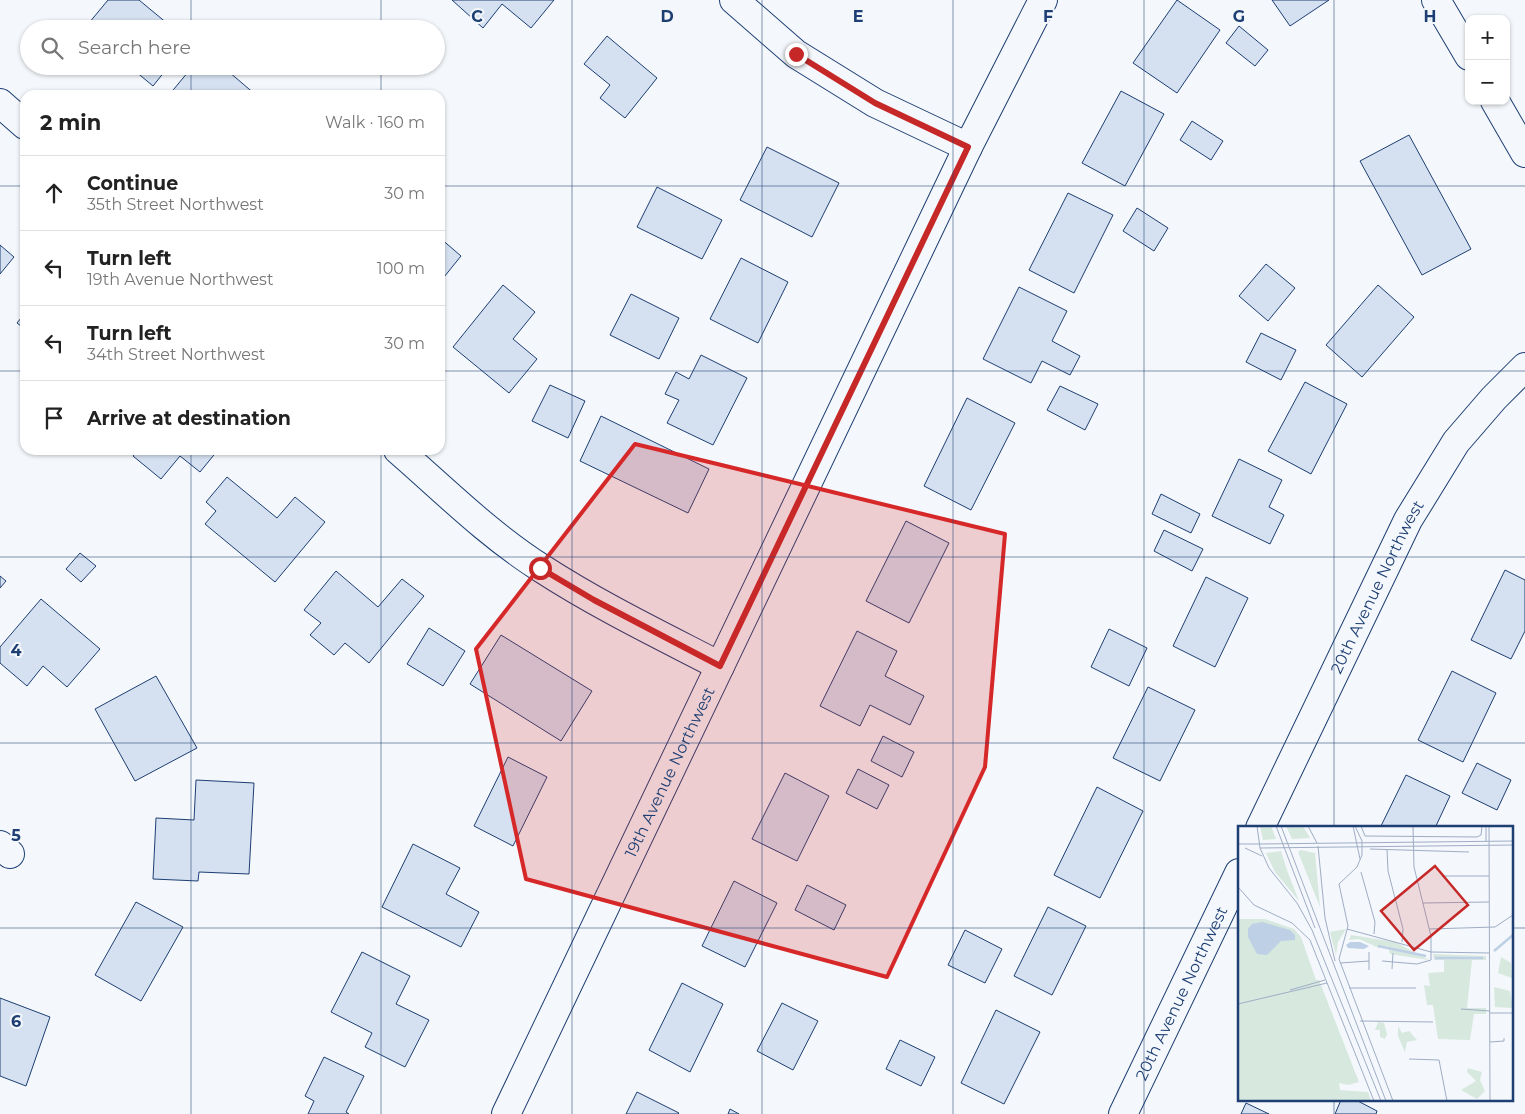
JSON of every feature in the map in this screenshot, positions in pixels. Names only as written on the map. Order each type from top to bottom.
[{"type":"street","points":[[734,0],[796,54],[875,103],[968,147]]},
{"type":"street","name":"19th Avenue Northwest","points":[[506,1114],[968,147],[1043,0]]},
{"type":"street","points":[[1436,0],[1465,49]]},
{"type":"street","points":[[0,103],[20,121]]},
{"type":"street","points":[[1497,105],[1525,153]]},
{"type":"street","name":"20th Avenue Northwest","points":[[1261,826],[1408,520],[1456,442],[1494,398],[1525,367]]},
{"type":"street","points":[[404,455],[486,527],[540,568],[594,600],[720,666]]},
{"type":"street","name":"20th Avenue Northwest","points":[[1123,1114],[1238,875]]},
{"type":"highlighted area","points":[[635,444],[1005,534],[985,767],[887,977],[526,879],[476,649]]},
{"type":"building","points":[[108,0],[139,0],[163,20],[91,20]]},
{"type":"building","points":[[452,0],[554,0],[531,28],[502,4],[483,28]]},
{"type":"building","points":[[1177,0],[1220,30],[1177,93],[1133,63]]},
{"type":"building","points":[[1272,0],[1329,0],[1290,26]]},
{"type":"building","points":[[1239,26],[1268,50],[1255,66],[1226,43]]},
{"type":"building","points":[[607,36],[657,78],[625,118],[600,98],[610,85],[584,64]]},
{"type":"building","points":[[140,75],[162,75],[153,86]]},
{"type":"building","points":[[186,75],[233,75],[250,90],[173,90]]},
{"type":"building","points":[[1121,91],[1164,114],[1125,186],[1082,163]]},
{"type":"building","points":[[1192,121],[1223,141],[1211,160],[1180,140]]},
{"type":"building","points":[[1409,135],[1471,249],[1422,275],[1360,161]]},
{"type":"building","points":[[767,147],[839,183],[812,237],[740,200]]},
{"type":"building","points":[[657,187],[722,220],[702,259],[637,227]]},
{"type":"building","points":[[1068,193],[1113,215],[1074,293],[1029,270]]},
{"type":"building","points":[[1137,208],[1168,228],[1154,251],[1123,231]]},
{"type":"building","points":[[445,242],[461,256],[445,276]]},
{"type":"building","points":[[0,245],[14,257],[0,274]]},
{"type":"building","points":[[741,258],[788,282],[758,343],[710,319]]},
{"type":"building","points":[[1266,264],[1295,288],[1268,321],[1239,296]]},
{"type":"building","points":[[503,285],[535,312],[513,339],[537,359],[509,393],[453,347]]},
{"type":"building","points":[[1378,285],[1414,317],[1362,377],[1326,345]]},
{"type":"building","points":[[1019,287],[1067,311],[1052,341],[1080,356],[1070,375],[1042,361],[1031,383],[983,359]]},
{"type":"building","points":[[631,294],[679,318],[659,359],[610,335]]},
{"type":"building","points":[[1261,333],[1296,350],[1281,380],[1246,362]]},
{"type":"building","points":[[701,355],[747,378],[713,445],[667,423],[679,400],[665,394],[676,372],[689,379]]},
{"type":"building","points":[[1305,382],[1347,404],[1311,474],[1268,451]]},
{"type":"building","points":[[550,385],[585,401],[568,438],[532,421]]},
{"type":"building","points":[[1060,386],[1098,404],[1085,430],[1047,410]]},
{"type":"building","points":[[967,398],[1015,423],[971,510],[924,486]]},
{"type":"building","points":[[601,416],[709,469],[688,513],[580,461]]},
{"type":"building","points":[[214,455],[200,472],[180,456],[161,479],[133,456]]},
{"type":"building","points":[[1239,459],[1282,480],[1269,507],[1284,515],[1270,544],[1212,516]]},
{"type":"building","points":[[227,477],[277,518],[295,497],[325,522],[275,582],[205,524],[216,511],[206,502]]},
{"type":"building","points":[[1161,494],[1200,514],[1191,533],[1152,514]]},
{"type":"building","points":[[906,521],[949,543],[909,623],[866,601]]},
{"type":"building","points":[[1164,530],[1203,549],[1192,571],[1154,551]]},
{"type":"building","points":[[80,553],[96,566],[81,582],[66,569]]},
{"type":"building","points":[[1505,570],[1525,580],[1525,631],[1511,659],[1471,640]]},
{"type":"building","points":[[336,571],[378,607],[402,579],[424,596],[369,663],[345,643],[334,655],[310,635],[321,623],[304,610]]},
{"type":"building","points":[[0,576],[6,581],[0,588]]},
{"type":"building","points":[[1206,577],[1248,598],[1215,667],[1173,646]]},
{"type":"building","points":[[41,599],[100,649],[67,687],[43,666],[27,686],[0,663],[0,647]]},
{"type":"building","points":[[429,628],[465,651],[443,686],[407,664]]},
{"type":"building","points":[[1109,629],[1147,648],[1129,686],[1091,667]]},
{"type":"building","points":[[857,631],[897,651],[885,676],[924,696],[910,725],[870,705],[860,726],[820,706]]},
{"type":"building","points":[[501,635],[592,691],[561,741],[470,684]]},
{"type":"building","points":[[1452,671],[1496,693],[1463,762],[1418,740]]},
{"type":"building","points":[[156,676],[197,748],[135,781],[95,709]]},
{"type":"building","points":[[1148,687],[1195,710],[1160,781],[1113,758]]},
{"type":"building","points":[[883,736],[914,752],[902,777],[871,761]]},
{"type":"building","points":[[508,757],[547,777],[513,846],[474,826]]},
{"type":"building","points":[[1477,763],[1511,780],[1497,810],[1462,793]]},
{"type":"building","points":[[858,769],[889,785],[877,809],[846,793]]},
{"type":"building","points":[[785,773],[829,796],[797,861],[752,839]]},
{"type":"building","points":[[1406,775],[1450,796],[1436,826],[1381,826]]},
{"type":"building","points":[[196,780],[254,783],[249,874],[199,872],[198,881],[153,879],[156,818],[194,820]]},
{"type":"building","points":[[1097,787],[1143,811],[1100,898],[1054,875]]},
{"type":"building","points":[[413,844],[460,868],[446,894],[479,912],[461,947],[382,907]]},
{"type":"building","points":[[734,881],[777,903],[745,967],[702,946]]},
{"type":"building","points":[[807,885],[846,905],[834,930],[795,910]]},
{"type":"building","points":[[136,902],[183,927],[141,1001],[95,975]]},
{"type":"building","points":[[1048,907],[1086,926],[1052,995],[1014,976]]},
{"type":"building","points":[[965,930],[1002,949],[985,983],[948,965]]},
{"type":"building","points":[[362,952],[410,976],[396,1004],[429,1020],[405,1067],[365,1047],[372,1033],[331,1012]]},
{"type":"building","points":[[682,983],[723,1004],[690,1072],[649,1050]]},
{"type":"building","points":[[0,998],[50,1017],[26,1086],[0,1076]]},
{"type":"building","points":[[782,1003],[818,1021],[793,1070],[757,1051]]},
{"type":"building","points":[[996,1010],[1040,1032],[1004,1104],[961,1083]]},
{"type":"building","points":[[900,1040],[935,1057],[921,1086],[886,1069]]},
{"type":"building","points":[[324,1057],[364,1076],[346,1112],[349,1114],[308,1114],[314,1101],[305,1096]]},
{"type":"building","points":[[637,1092],[679,1113],[626,1114]]},
{"type":"building","points":[[1340,1102],[1360,1102],[1377,1111],[1376,1114],[1335,1114]]},
{"type":"building","points":[[1246,1103],[1269,1114],[1241,1114]]},
{"type":"building","points":[[730,1109],[739,1114],[728,1114]]},
{"type":"route","points":[[540,568],[594,600],[720,666],[968,147],[875,103],[796,54]]}]
